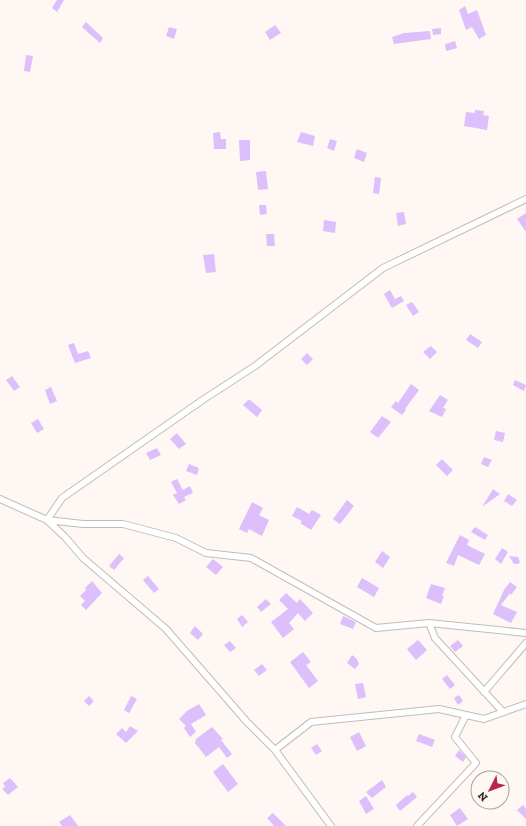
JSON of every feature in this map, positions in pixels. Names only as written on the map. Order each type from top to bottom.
[{"type":"street","points":[[47,520],[62,498],[204,399],[255,366],[383,268],[526,199]]},
{"type":"street","points":[[0,499],[47,520],[83,524],[123,524],[176,538],[206,553],[251,558],[376,628],[429,623],[526,633]]},
{"type":"street","points":[[47,520],[65,537],[83,558],[166,629],[247,722],[275,750],[331,826]]},
{"type":"street","points":[[429,623],[435,638],[503,712]]},
{"type":"street","points":[[484,692],[526,643]]},
{"type":"street","points":[[275,750],[311,722],[439,709],[484,719],[526,704]]},
{"type":"street","points":[[417,826],[476,763],[455,737],[466,715]]},
{"type":"building","points":[[57,0],[64,0],[57,12],[52,8]]},
{"type":"building","points":[[465,6],[468,14],[477,10],[486,35],[479,39],[472,27],[466,30],[459,10]]},
{"type":"building","points":[[86,22],[103,38],[100,43],[82,27]]},
{"type":"building","points":[[275,25],[281,33],[270,40],[265,32]]},
{"type":"building","points":[[169,27],[177,29],[174,39],[166,36]]},
{"type":"building","points":[[441,28],[441,34],[433,35],[432,29]]},
{"type":"building","points":[[430,31],[431,39],[394,44],[392,37],[404,33]]},
{"type":"building","points":[[455,41],[457,48],[446,51],[445,44]]},
{"type":"building","points":[[26,55],[33,56],[30,72],[24,71]]},
{"type":"building","points":[[475,110],[484,111],[483,115],[489,116],[487,130],[464,126],[466,112],[475,113]]},
{"type":"building","points":[[220,132],[221,139],[226,139],[226,149],[214,149],[213,133]]},
{"type":"building","points":[[301,132],[315,136],[313,146],[297,142]]},
{"type":"building","points":[[330,139],[337,141],[334,151],[327,148]]},
{"type":"building","points":[[239,140],[250,140],[250,160],[240,161]]},
{"type":"building","points":[[357,149],[367,153],[364,162],[354,158]]},
{"type":"building","points":[[266,171],[268,189],[258,190],[256,172]]},
{"type":"building","points":[[375,177],[381,178],[379,194],[373,193]]},
{"type":"building","points":[[259,205],[266,205],[267,214],[260,215]]},
{"type":"building","points":[[404,212],[406,224],[398,226],[396,213]]},
{"type":"building","points":[[526,213],[526,232],[517,219]]},
{"type":"building","points":[[324,220],[336,222],[335,233],[323,231]]},
{"type":"building","points":[[266,234],[274,234],[275,246],[267,246]]},
{"type":"building","points":[[214,254],[216,272],[206,273],[203,255]]},
{"type":"building","points":[[390,290],[395,299],[401,296],[404,301],[392,308],[384,294]]},
{"type":"building","points":[[412,302],[419,312],[413,316],[406,305]]},
{"type":"building","points":[[470,334],[482,342],[478,348],[466,340]]},
{"type":"building","points":[[74,343],[78,354],[88,351],[91,358],[75,363],[68,345]]},
{"type":"building","points":[[431,346],[437,352],[430,359],[423,352]]},
{"type":"building","points":[[307,353],[313,359],[307,365],[301,359]]},
{"type":"building","points":[[12,376],[20,387],[14,391],[6,380]]},
{"type":"building","points":[[515,380],[526,385],[524,391],[513,385]]},
{"type":"building","points":[[411,384],[419,390],[402,415],[391,407],[396,401],[398,403]]},
{"type":"building","points":[[51,387],[57,401],[50,404],[45,390]]},
{"type":"building","points":[[440,395],[448,400],[443,408],[446,409],[442,417],[429,411]]},
{"type":"building","points":[[248,400],[262,410],[257,417],[243,405]]},
{"type":"building","points":[[382,416],[391,422],[378,438],[370,432]]},
{"type":"building","points":[[38,419],[44,429],[37,433],[31,423]]},
{"type":"building","points":[[496,431],[505,433],[503,442],[494,440]]},
{"type":"building","points":[[177,433],[186,444],[179,449],[170,439]]},
{"type":"building","points":[[157,448],[161,455],[150,460],[146,453]]},
{"type":"building","points":[[484,457],[492,460],[488,467],[481,464]]},
{"type":"building","points":[[442,459],[453,470],[447,476],[436,465]]},
{"type":"building","points":[[189,464],[199,468],[197,475],[186,471]]},
{"type":"building","points":[[177,479],[183,490],[190,486],[193,493],[184,497],[186,500],[179,504],[173,495],[177,493],[171,482]]},
{"type":"building","points":[[493,489],[500,494],[482,507]]},
{"type":"building","points":[[508,494],[517,500],[512,506],[504,501]]},
{"type":"building","points":[[347,500],[354,506],[340,524],[333,519]]},
{"type":"building","points":[[252,502],[263,508],[259,515],[269,520],[262,536],[249,529],[247,533],[239,529]]},
{"type":"building","points":[[297,507],[309,514],[312,510],[321,515],[311,530],[300,523],[302,521],[292,516]]},
{"type":"building","points":[[475,527],[488,535],[485,540],[471,532]]},
{"type":"building","points":[[460,535],[469,540],[467,545],[485,554],[479,565],[458,555],[454,566],[446,563]]},
{"type":"building","points":[[502,548],[508,552],[501,564],[495,559]]},
{"type":"building","points":[[382,551],[390,557],[383,568],[375,562]]},
{"type":"building","points":[[119,554],[124,558],[114,570],[109,566]]},
{"type":"building","points":[[509,556],[518,557],[520,562],[518,564],[514,564]]},
{"type":"building","points":[[213,559],[223,567],[216,575],[206,567]]},
{"type":"building","points":[[148,576],[159,589],[154,593],[143,580]]},
{"type":"building","points":[[362,578],[379,588],[374,597],[357,587]]},
{"type":"building","points":[[92,581],[102,593],[86,610],[81,605],[85,601],[80,596]]},
{"type":"building","points":[[510,582],[517,587],[511,595],[510,593],[501,605],[517,612],[511,623],[493,614],[504,590]]},
{"type":"building","points":[[431,584],[445,588],[441,604],[426,598]]},
{"type":"building","points":[[286,593],[297,603],[300,599],[313,613],[305,621],[298,613],[289,623],[294,629],[283,638],[271,622],[288,609],[279,600]]},
{"type":"building","points":[[266,599],[271,604],[261,612],[257,607]]},
{"type":"building","points":[[242,615],[248,622],[242,627],[237,619]]},
{"type":"building","points":[[343,616],[356,622],[353,629],[340,624]]},
{"type":"building","points":[[195,626],[203,634],[198,640],[190,633]]},
{"type":"building","points":[[418,640],[427,650],[416,660],[407,649]]},
{"type":"building","points":[[458,640],[463,646],[455,652],[450,646]]},
{"type":"building","points":[[230,641],[236,648],[230,652],[224,645]]},
{"type":"building","points":[[303,652],[311,662],[306,665],[318,681],[309,688],[290,662]]},
{"type":"building","points":[[352,655],[357,659],[359,664],[355,669],[347,663]]},
{"type":"building","points":[[262,664],[267,670],[259,676],[254,670]]},
{"type":"building","points":[[447,675],[455,685],[450,689],[442,679]]},
{"type":"building","points":[[363,683],[366,697],[358,699],[355,684]]},
{"type":"building","points":[[459,695],[463,701],[458,705],[454,698]]},
{"type":"building","points":[[89,696],[93,702],[89,706],[84,701]]},
{"type":"building","points":[[131,696],[137,699],[129,713],[124,710]]},
{"type":"building","points":[[199,704],[206,715],[191,724],[196,732],[190,737],[184,728],[186,726],[179,719],[187,711]]},
{"type":"building","points":[[130,726],[138,731],[126,743],[116,734],[122,728],[126,732]]},
{"type":"building","points":[[212,727],[223,739],[221,740],[232,754],[227,758],[219,747],[206,757],[195,743],[196,739]]},
{"type":"building","points":[[359,732],[366,746],[357,751],[350,737]]},
{"type":"building","points":[[419,734],[435,740],[432,747],[416,741]]},
{"type":"building","points":[[317,744],[322,751],[316,755],[311,748]]},
{"type":"building","points":[[459,750],[466,757],[463,762],[455,756]]},
{"type":"building","points":[[223,764],[238,784],[228,792],[213,772]]},
{"type":"building","points":[[10,778],[18,787],[8,795],[2,789],[5,787],[3,783]]},
{"type":"building","points":[[382,780],[386,787],[372,798],[366,792]]},
{"type":"building","points":[[413,792],[417,797],[400,811],[396,805],[407,795],[408,796]]},
{"type":"building","points":[[366,796],[374,809],[366,814],[359,801]]},
{"type":"building","points":[[523,805],[526,809],[526,819],[517,810]]},
{"type":"building","points":[[460,808],[468,819],[457,826],[450,815]]},
{"type":"building","points":[[273,813],[286,826],[274,826],[267,818]]},
{"type":"building","points":[[70,815],[78,826],[62,826],[59,822]]}]
